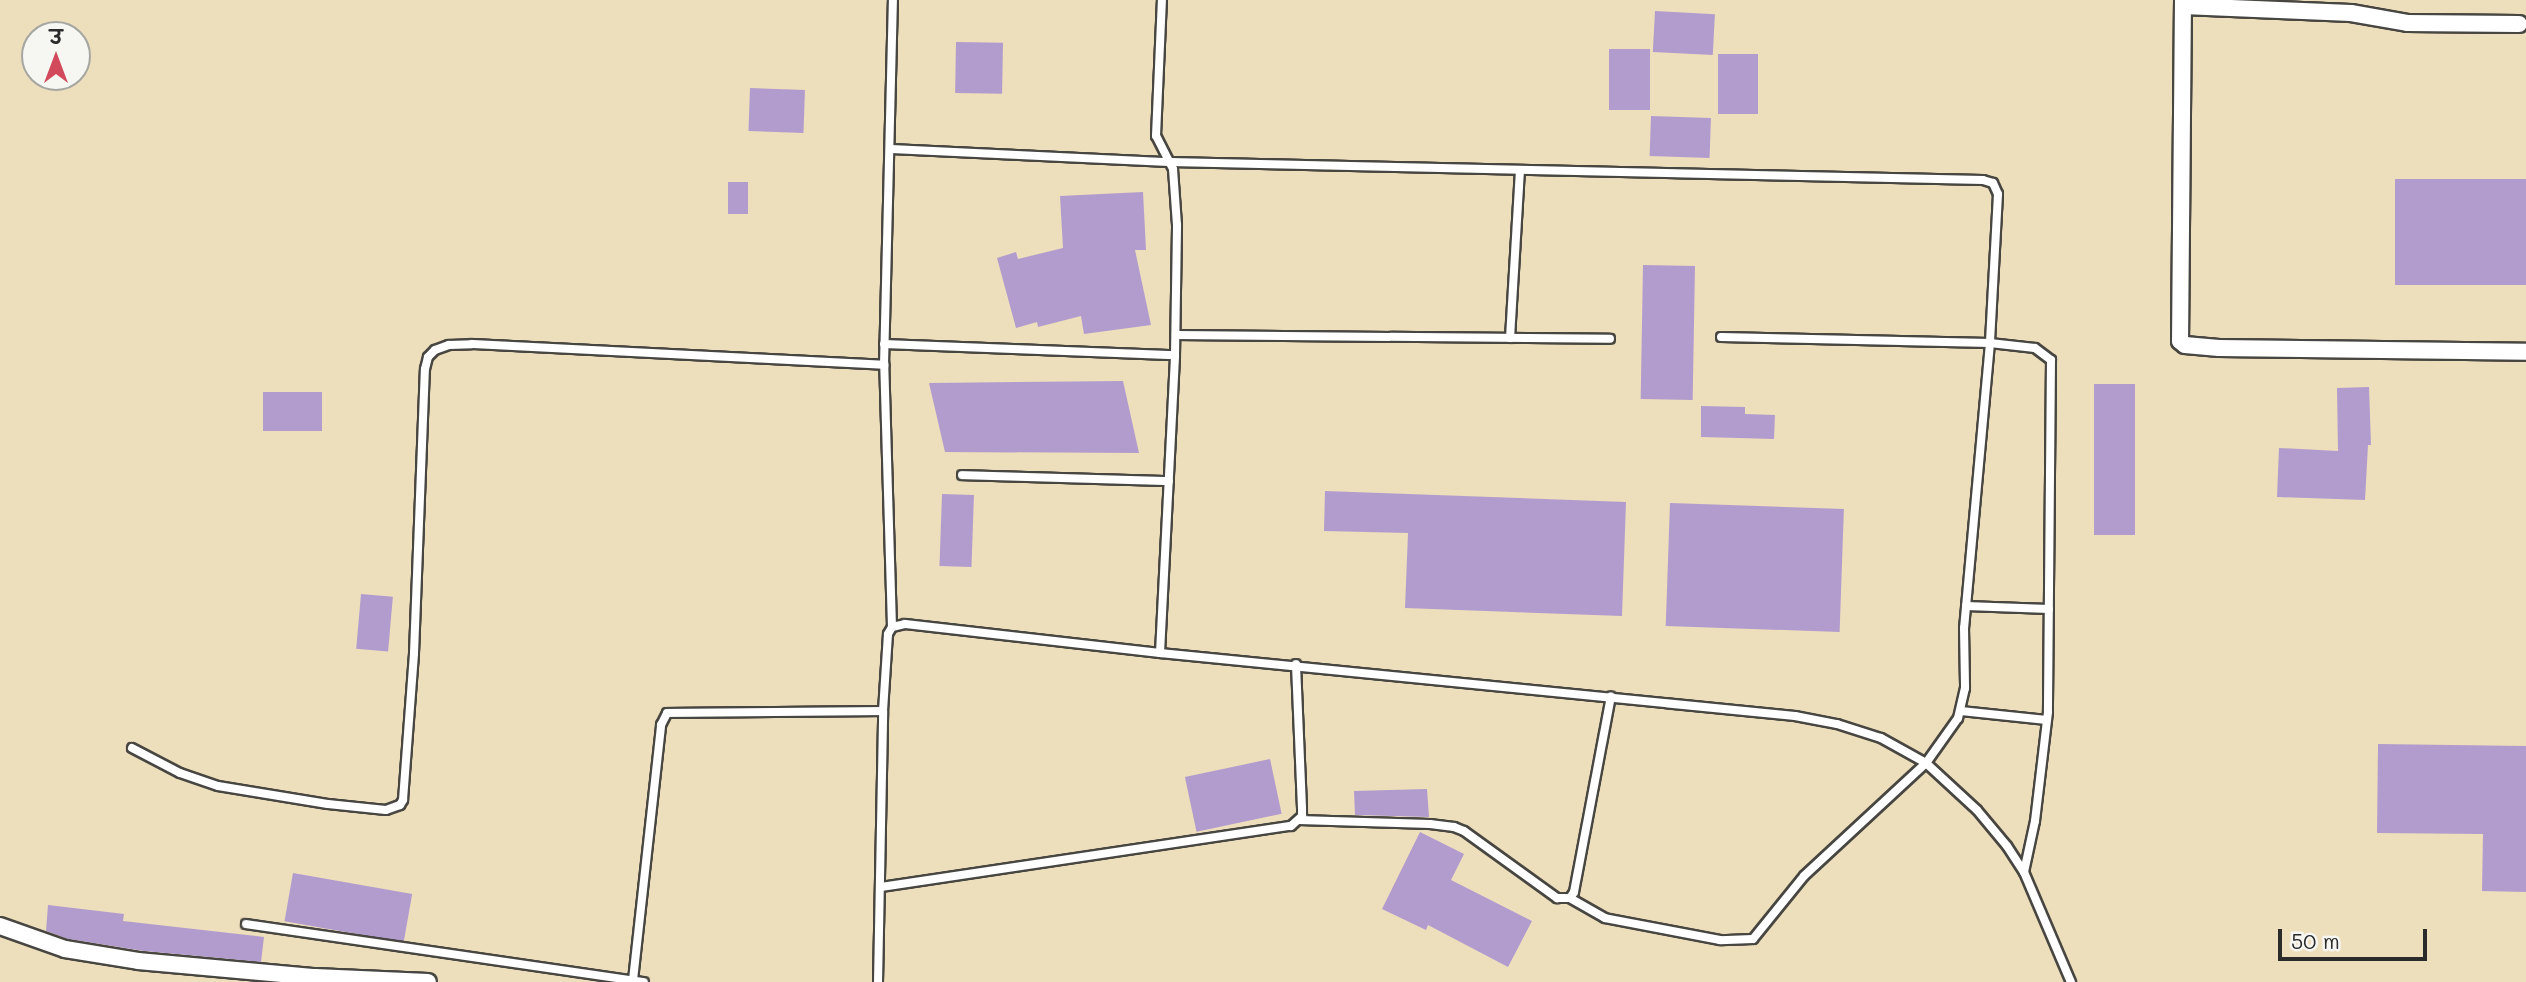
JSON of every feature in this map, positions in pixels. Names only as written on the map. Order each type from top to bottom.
[{"type":"street","points":[[2519,24],[2407,23],[2351,13],[2183,3],[2180,341],[2185,345],[2218,348],[2526,352]]},
{"type":"street","points":[[0,926],[83,953],[138,961],[314,979],[428,982]]},
{"type":"lane","points":[[878,982],[883,711],[888,634],[892,626],[884,344],[893,0]]},
{"type":"lane","points":[[1160,653],[1175,355],[1177,225],[1175,180],[1170,162],[1156,136],[1162,0]]},
{"type":"lane","points":[[881,887],[1277,830],[1298,820],[1454,827],[1464,831],[1558,898],[1570,898],[1605,918],[1720,940],[1753,939],[1804,876],[1926,763],[1961,711],[1966,606],[1990,343],[1998,194],[1993,183],[1983,180],[1170,162],[890,149]]},
{"type":"lane","points":[[1510,338],[1520,170]]},
{"type":"lane","points":[[1175,335],[1610,339]]},
{"type":"lane","points":[[1721,337],[1990,343],[2035,348],[2048,355],[2053,365],[2047,720],[2035,821],[2024,872]]},
{"type":"lane","points":[[132,748],[180,773],[218,786],[351,807],[386,810],[400,805],[414,653],[425,369],[428,357],[435,350],[449,345],[472,344],[884,365]]},
{"type":"lane","points":[[884,344],[1175,355]]},
{"type":"lane","points":[[962,475],[1169,481]]},
{"type":"lane","points":[[1966,606],[2049,609]]},
{"type":"lane","points":[[892,626],[905,624],[1160,653],[1611,696],[1837,723],[1881,738],[1926,763],[1977,810],[2007,846],[2024,872],[2071,982]]},
{"type":"lane","points":[[1296,664],[1302,808],[1298,820]]},
{"type":"lane","points":[[1570,898],[1574,892],[1611,696]]},
{"type":"lane","points":[[633,980],[662,724],[667,713],[883,711]]},
{"type":"lane","points":[[1961,711],[2047,720]]},
{"type":"lane","points":[[246,924],[644,982]]},
{"type":"building","points":[[1655,11],[1715,14],[1713,55],[1653,52]]},
{"type":"building","points":[[956,42],[1003,43],[1002,94],[955,93]]},
{"type":"building","points":[[1609,49],[1650,49],[1650,110],[1609,110]]},
{"type":"building","points":[[1718,54],[1758,54],[1758,114],[1718,114]]},
{"type":"building","points":[[750,88],[805,90],[803,133],[748,131]]},
{"type":"building","points":[[1651,116],[1711,118],[1710,158],[1650,156]]},
{"type":"building","points":[[2395,179],[2526,179],[2526,285],[2395,285]]},
{"type":"building","points":[[728,182],[748,182],[748,214],[728,214]]},
{"type":"building","points":[[1143,192],[1146,250],[1135,250],[1151,325],[1084,334],[1081,316],[1038,327],[1037,322],[1016,328],[997,258],[1016,252],[1018,259],[1063,248],[1060,196]]},
{"type":"building","points":[[1643,265],[1695,266],[1693,400],[1641,399]]},
{"type":"building","points":[[1123,381],[1139,453],[945,452],[929,383]]},
{"type":"building","points":[[2094,384],[2135,384],[2135,535],[2094,535]]},
{"type":"building","points":[[2369,387],[2371,445],[2368,445],[2365,500],[2277,497],[2279,448],[2338,451],[2337,388]]},
{"type":"building","points":[[263,392],[322,392],[322,431],[263,431]]},
{"type":"building","points":[[1701,406],[1745,407],[1745,414],[1775,415],[1774,439],[1701,437]]},
{"type":"building","points":[[1325,491],[1626,502],[1622,616],[1405,608],[1408,533],[1324,531]]},
{"type":"building","points":[[942,494],[974,495],[971,567],[939,566]]},
{"type":"building","points":[[1670,503],[1844,509],[1840,632],[1666,626]]},
{"type":"building","points":[[361,594],[393,597],[388,652],[356,649]]},
{"type":"building","points":[[2378,744],[2526,746],[2526,892],[2482,891],[2483,834],[2377,833]]},
{"type":"building","points":[[1270,759],[1282,814],[1197,832],[1185,777]]},
{"type":"building","points":[[1427,789],[1429,817],[1355,815],[1354,791]]},
{"type":"building","points":[[1420,832],[1464,854],[1451,880],[1532,921],[1508,967],[1428,925],[1426,930],[1382,909]]},
{"type":"building","points":[[293,873],[412,894],[404,942],[284,921]]},
{"type":"building","points":[[48,905],[124,914],[123,921],[264,937],[261,962],[144,951],[68,939],[46,931]]}]
